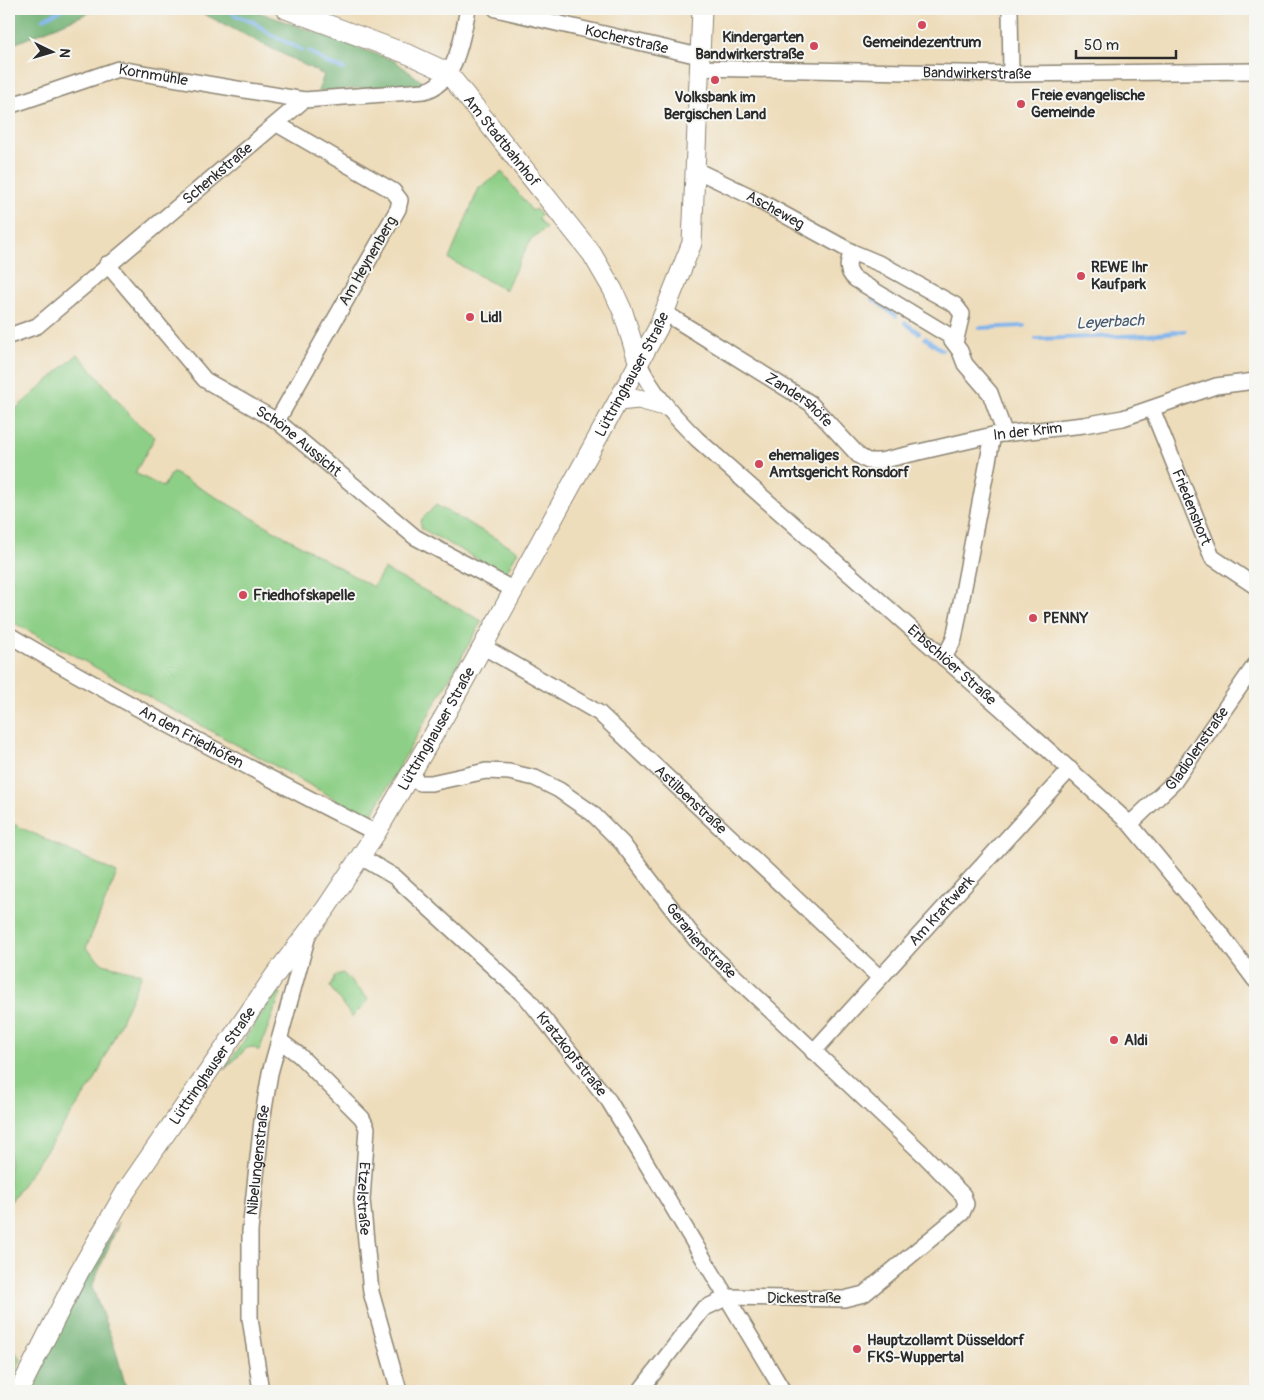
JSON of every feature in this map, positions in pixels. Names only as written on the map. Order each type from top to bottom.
[{"type":"main road","name":"Am Stadtbahnhof","points":[[286,9],[410,55],[447,72],[592,254],[613,290],[623,312],[638,362]]},
{"type":"main road","name":"Lüttringhauser Straße","points":[[19,1391],[79,1272],[126,1191],[275,975],[308,934],[376,833],[514,590],[665,313],[690,252],[696,170],[702,9]]},
{"type":"main road","points":[[618,401],[639,399],[664,406]]},
{"type":"street","points":[[304,100],[424,91],[438,85],[458,56],[468,9]]},
{"type":"street","name":"Kocherstraße","points":[[496,9],[699,62]]},
{"type":"street","points":[[1010,9],[1011,74]]},
{"type":"street","name":"Bandwirkerstraße","points":[[699,62],[1011,74],[1255,71]]},
{"type":"street","name":"Kornmühle","points":[[9,106],[118,69],[304,100]]},
{"type":"street","name":"Schenkstraße","points":[[9,336],[37,326],[304,100]]},
{"type":"street","name":"Am Heynenberg","points":[[277,124],[393,191],[400,200],[398,209],[277,421]]},
{"type":"street","name":"Ascheweg","points":[[696,170],[752,197],[852,252],[883,266],[955,305],[962,314],[955,343]]},
{"type":"street","points":[[852,252],[848,268],[855,279],[948,335],[955,343],[965,364],[990,392],[999,435]]},
{"type":"street","name":"Schöne Aussicht","points":[[108,264],[205,380],[277,421],[415,537],[514,590]]},
{"type":"street","name":"Zandershöfe","points":[[665,313],[810,403],[859,456],[868,461],[900,457],[999,435]]},
{"type":"street","name":"Erbschlöer Straße","points":[[638,362],[650,386],[664,406],[712,453],[1130,824],[1220,933],[1255,980]]},
{"type":"street","name":"In der Krim","points":[[944,658],[954,639],[999,435],[1084,426],[1123,418],[1216,386],[1255,381]]},
{"type":"street","name":"Friedenshort","points":[[1152,409],[1212,557],[1255,586]]},
{"type":"street","name":"An den Friedhöfen","points":[[9,635],[73,674],[172,728],[376,833]]},
{"type":"street","name":"Astilbenstraße","points":[[482,646],[599,713],[880,978]]},
{"type":"street","name":"Gladiolenstraße","points":[[1130,824],[1174,782],[1255,665]]},
{"type":"street","name":"Am Kraftwerk","points":[[813,1052],[1070,769]]},
{"type":"street","name":"Geranienstraße","points":[[408,778],[421,783],[431,783],[486,771],[509,772],[535,778],[559,790],[592,813],[622,842],[696,940],[925,1156],[963,1195]]},
{"type":"street","name":"Kratzkopfstraße","points":[[361,857],[395,877],[527,998],[613,1106],[783,1391]]},
{"type":"street","name":"Nibelungenstraße","points":[[261,1391],[250,1318],[250,1231],[262,1121],[279,1040],[308,934]]},
{"type":"street","name":"Etzelstraße","points":[[279,1040],[299,1055],[362,1118],[367,1128],[362,1191],[371,1292],[399,1391]]},
{"type":"street","name":"Dickestraße","points":[[640,1391],[703,1309],[728,1297],[844,1299],[864,1294],[962,1213],[966,1204],[963,1195]]},
{"type":"green space","points":[[9,9],[98,9],[9,46]]},
{"type":"green space","points":[[194,9],[250,9],[395,61],[425,84],[318,91],[324,75]]},
{"type":"green space","points":[[502,172],[532,211],[536,209],[541,216],[538,219],[546,228],[531,239],[505,290],[449,259],[479,188]]},
{"type":"green space","points":[[78,354],[136,422],[155,437],[135,473],[163,487],[172,472],[373,587],[384,569],[482,621],[370,818],[9,620],[9,415]]},
{"type":"green space","points":[[436,505],[518,551],[505,574],[422,529],[420,521]]},
{"type":"green space","points":[[9,822],[117,873],[86,948],[103,964],[142,974],[95,1080],[9,1204]]},
{"type":"green space","points":[[343,973],[369,1000],[352,1017],[330,987],[335,976]]},
{"type":"green space","points":[[277,991],[281,993],[259,1051],[253,1047],[247,1048],[224,1070]]},
{"type":"green space","points":[[119,1222],[92,1287],[115,1348],[127,1391],[32,1391],[61,1326]]},
{"type":"green space","points":[[9,1345],[21,1359],[9,1388]]},
{"type":"waterway","name":"Leyerbach","points":[[43,19],[63,9]]},
{"type":"waterway","name":"Leyerbach","points":[[229,9],[236,16],[252,21],[270,34],[302,50]]},
{"type":"waterway","name":"Leyerbach","points":[[309,51],[329,64],[344,69]]},
{"type":"waterway","name":"Leyerbach","points":[[872,298],[896,316]]},
{"type":"waterway","name":"Leyerbach","points":[[905,323],[919,333]]},
{"type":"waterway","name":"Leyerbach","points":[[979,328],[1024,326]]},
{"type":"waterway","name":"Leyerbach","points":[[1036,339],[1148,335],[1185,331]]},
{"type":"waterway","name":"Leyerbach","points":[[925,338],[942,350]]},
{"type":"place","name":"Gemeindezentrum","points":[[922,25]]},
{"type":"place","name":"Kindergarten Bandwirkerstraße","points":[[814,46]]},
{"type":"place","name":"Volksbank im Bergischen Land","points":[[715,80]]},
{"type":"place","name":"Freie evangelische Gemeinde","points":[[1021,104]]},
{"type":"place","name":"REWE Ihr Kaufpark","points":[[1081,276]]},
{"type":"place","name":"Lidl","points":[[470,317]]},
{"type":"place","name":"ehemaliges Amtsgericht Ronsdorf","points":[[759,464]]},
{"type":"place","name":"Friedhofskapelle","points":[[243,595]]},
{"type":"place","name":"PENNY","points":[[1033,618]]},
{"type":"place","name":"Aldi","points":[[1114,1040]]},
{"type":"place","name":"Hauptzollamt Düsseldorf FKS-Wuppertal","points":[[857,1349]]}]
